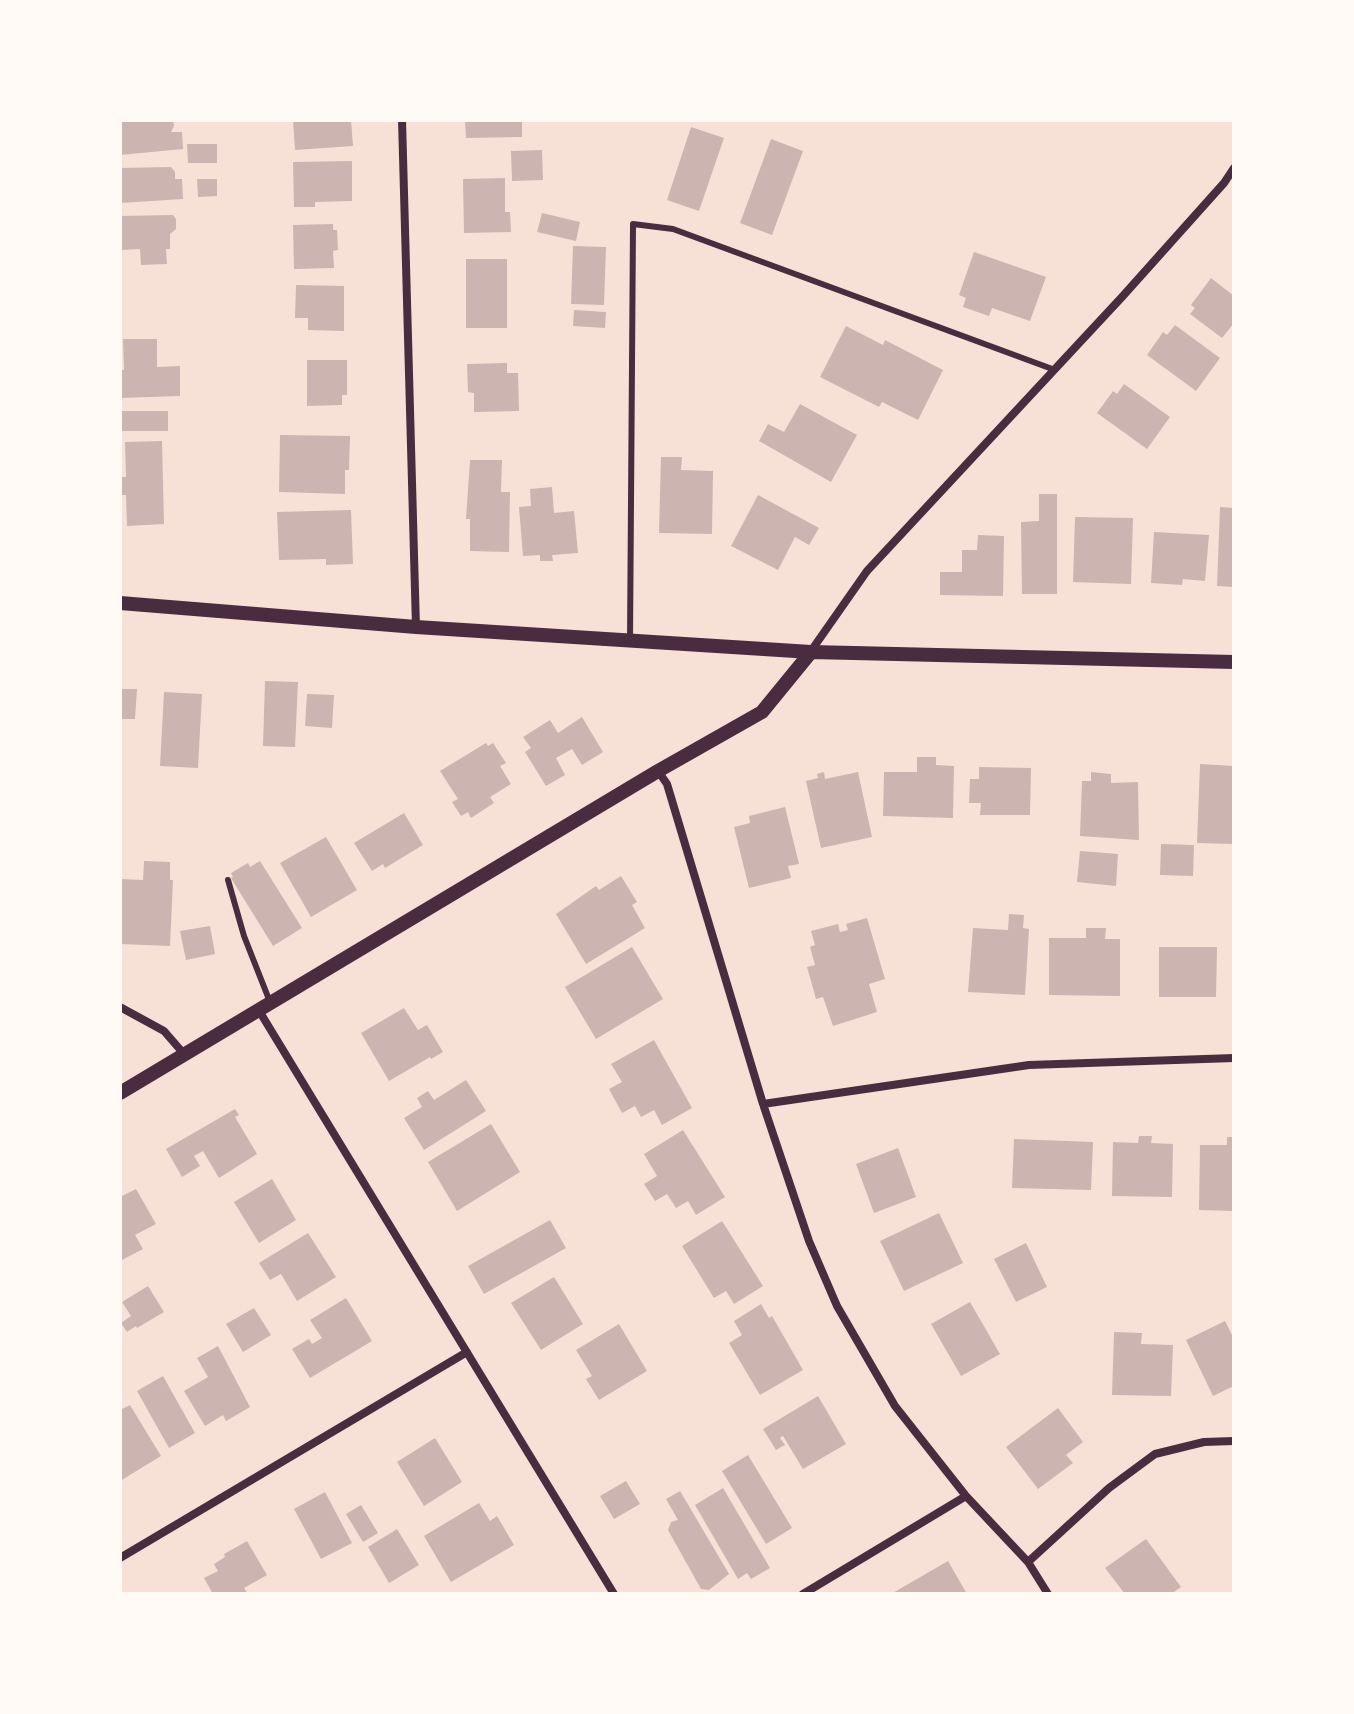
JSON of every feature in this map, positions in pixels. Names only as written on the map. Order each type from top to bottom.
[{"type":"street","points":[[402,120],[416,627]]},
{"type":"street","points":[[120,1093],[762,712],[811,652],[867,571],[1055,370],[1204,206],[1234,168]]},
{"type":"street","points":[[120,603],[416,627],[811,652],[1234,662]]},
{"type":"street","points":[[658,771],[667,784],[763,1104],[809,1241],[837,1306],[895,1406],[966,1496],[1028,1562],[1048,1594]]},
{"type":"street","points":[[264,1006],[467,1352],[614,1594]]},
{"type":"street","points":[[120,1007],[164,1031],[184,1054]]},
{"type":"street","points":[[763,1104],[1029,1065],[1234,1058]]},
{"type":"street","points":[[120,1558],[467,1352]]},
{"type":"street","points":[[1028,1562],[1109,1488],[1155,1454],[1204,1442],[1234,1441]]},
{"type":"street","points":[[803,1594],[966,1496]]},
{"type":"lane","points":[[630,641],[633,224],[673,229],[1055,370]]},
{"type":"lane","points":[[228,880],[264,1006]]},
{"type":"building","points":[[120,120],[173,120],[171,132],[182,132],[183,149],[120,155]]},
{"type":"building","points":[[293,120],[351,120],[353,146],[295,150]]},
{"type":"building","points":[[465,120],[522,120],[522,137],[466,138]]},
{"type":"building","points":[[691,127],[724,138],[699,211],[667,200]]},
{"type":"building","points":[[771,139],[803,151],[772,235],[740,223]]},
{"type":"building","points":[[187,144],[217,144],[217,163],[188,163]]},
{"type":"building","points":[[542,150],[543,180],[512,181],[511,151]]},
{"type":"building","points":[[352,161],[352,201],[315,202],[315,207],[294,207],[293,162]]},
{"type":"building","points":[[171,167],[175,179],[182,179],[183,199],[120,203],[120,168]]},
{"type":"building","points":[[505,178],[505,212],[510,212],[511,232],[464,233],[463,179]]},
{"type":"building","points":[[197,179],[217,179],[217,196],[198,197]]},
{"type":"building","points":[[542,213],[580,222],[576,241],[537,232]]},
{"type":"building","points":[[173,215],[176,229],[170,234],[170,249],[166,249],[167,264],[141,265],[140,249],[120,250],[120,216]]},
{"type":"building","points":[[333,224],[333,230],[337,230],[338,250],[333,251],[334,268],[294,269],[293,225]]},
{"type":"building","points":[[573,246],[606,247],[604,305],[571,304]]},
{"type":"building","points":[[974,252],[1046,277],[1030,321],[992,308],[989,316],[963,307],[966,298],[959,295]]},
{"type":"building","points":[[466,259],[507,259],[507,328],[466,328]]},
{"type":"building","points":[[1211,278],[1234,296],[1234,323],[1222,338],[1190,314],[1195,308],[1191,305]]},
{"type":"building","points":[[296,285],[344,286],[344,331],[308,330],[308,318],[295,318]]},
{"type":"building","points":[[574,310],[606,312],[605,328],[573,326]]},
{"type":"building","points":[[1175,325],[1220,358],[1196,391],[1147,355],[1163,332],[1167,335]]},
{"type":"building","points":[[846,326],[883,345],[885,340],[943,370],[918,420],[882,402],[879,407],[820,377]]},
{"type":"building","points":[[123,339],[157,339],[157,367],[180,366],[180,396],[120,398],[120,370],[124,370]]},
{"type":"building","points":[[307,360],[347,360],[347,395],[342,395],[342,405],[307,406]]},
{"type":"building","points":[[507,363],[507,373],[518,373],[519,411],[474,412],[474,393],[468,392],[467,364]]},
{"type":"building","points":[[1124,384],[1170,417],[1147,449],[1097,413],[1113,391],[1117,394]]},
{"type":"building","points":[[800,404],[857,435],[831,482],[759,441],[768,424],[784,432]]},
{"type":"building","points":[[120,411],[168,411],[168,431],[120,431]]},
{"type":"building","points":[[280,435],[350,436],[345,494],[279,492]]},
{"type":"building","points":[[162,441],[164,524],[127,526],[126,495],[120,495],[120,477],[126,477],[125,442]]},
{"type":"building","points":[[661,457],[682,457],[681,470],[713,471],[712,534],[659,533]]},
{"type":"building","points":[[470,460],[502,460],[501,492],[510,492],[509,552],[470,551],[470,519],[466,519]]},
{"type":"building","points":[[552,487],[554,513],[574,511],[578,553],[552,555],[553,561],[540,561],[540,555],[523,556],[519,507],[531,506],[530,489]]},
{"type":"building","points":[[1039,494],[1057,494],[1057,594],[1022,594],[1021,522],[1039,521]]},
{"type":"building","points":[[758,495],[819,528],[809,545],[795,537],[778,570],[731,546]]},
{"type":"building","points":[[1220,507],[1234,508],[1234,587],[1217,586]]},
{"type":"building","points":[[351,510],[353,564],[326,565],[326,559],[279,560],[277,512]]},
{"type":"building","points":[[1075,517],[1133,518],[1131,584],[1073,582]]},
{"type":"building","points":[[1154,532],[1209,535],[1205,581],[1183,579],[1182,585],[1151,583]]},
{"type":"building","points":[[978,535],[1004,536],[1003,596],[940,595],[940,572],[962,572],[962,550],[977,550]]},
{"type":"building","points":[[265,681],[298,682],[295,747],[263,746]]},
{"type":"building","points":[[120,689],[137,689],[135,719],[120,719]]},
{"type":"building","points":[[164,692],[202,694],[198,768],[160,766]]},
{"type":"building","points":[[307,694],[334,695],[332,728],[305,726]]},
{"type":"building","points":[[582,717],[603,752],[582,765],[572,749],[556,758],[565,775],[546,786],[525,752],[531,748],[523,737],[550,720],[558,733]]},
{"type":"building","points":[[486,743],[488,746],[493,743],[506,763],[500,766],[511,784],[490,797],[494,803],[471,818],[468,812],[461,816],[452,802],[458,799],[440,771]]},
{"type":"building","points":[[917,757],[936,757],[936,765],[954,766],[953,818],[883,816],[884,772],[917,772]]},
{"type":"building","points":[[1200,764],[1234,766],[1234,844],[1197,843]]},
{"type":"building","points":[[979,767],[1031,768],[1030,815],[980,815],[981,803],[969,803],[970,779],[979,779]]},
{"type":"building","points":[[824,772],[825,779],[858,772],[872,837],[821,848],[806,781],[818,778],[817,774]]},
{"type":"building","points":[[1091,772],[1111,774],[1111,783],[1138,782],[1139,840],[1080,836],[1082,781],[1091,781]]},
{"type":"building","points":[[785,807],[799,864],[788,866],[791,878],[749,888],[734,827],[750,823],[749,816]]},
{"type":"building","points":[[404,813],[423,845],[385,868],[383,864],[372,871],[354,843]]},
{"type":"building","points":[[326,837],[357,890],[311,917],[280,863]]},
{"type":"building","points":[[1161,844],[1194,845],[1193,876],[1160,875]]},
{"type":"building","points":[[1080,851],[1118,854],[1116,886],[1077,882]]},
{"type":"building","points":[[144,861],[170,862],[170,880],[173,880],[170,946],[120,944],[120,879],[143,880]]},
{"type":"building","points":[[260,861],[302,928],[273,946],[231,878],[231,873],[248,863],[250,867]]},
{"type":"building","points":[[621,876],[637,902],[632,905],[645,928],[586,964],[556,914],[596,886],[599,890]]},
{"type":"building","points":[[1009,914],[1024,915],[1023,928],[1029,929],[1025,995],[968,992],[973,928],[1008,930]]},
{"type":"building","points":[[867,918],[885,979],[869,984],[877,1012],[833,1026],[823,997],[816,999],[807,967],[815,965],[810,947],[815,945],[811,931],[838,924],[840,932],[848,930],[846,924]]},
{"type":"building","points":[[210,926],[215,954],[186,960],[180,931]]},
{"type":"building","points":[[1086,928],[1106,928],[1105,939],[1120,939],[1120,996],[1049,995],[1049,938],[1086,938]]},
{"type":"building","points":[[632,947],[663,999],[596,1039],[565,987]]},
{"type":"building","points":[[1159,947],[1217,947],[1216,997],[1159,997]]},
{"type":"building","points":[[404,1008],[418,1030],[427,1025],[443,1052],[389,1081],[361,1033]]},
{"type":"building","points":[[654,1040],[692,1108],[662,1125],[654,1110],[641,1117],[635,1106],[622,1113],[609,1089],[622,1082],[611,1064]]},
{"type":"building","points":[[466,1080],[486,1111],[424,1150],[404,1118],[422,1107],[417,1098],[428,1091],[434,1100]]},
{"type":"building","points":[[235,1109],[239,1115],[235,1117],[257,1154],[219,1178],[203,1151],[194,1156],[200,1166],[182,1177],[166,1149]]},
{"type":"building","points":[[491,1124],[520,1172],[457,1211],[428,1162]]},
{"type":"building","points":[[683,1130],[725,1197],[696,1215],[688,1201],[676,1208],[667,1194],[655,1201],[644,1184],[657,1176],[644,1154]]},
{"type":"building","points":[[1139,1136],[1152,1136],[1151,1143],[1173,1144],[1172,1197],[1112,1196],[1113,1142],[1138,1143]]},
{"type":"building","points":[[1227,1137],[1234,1137],[1234,1211],[1199,1210],[1200,1145],[1227,1145]]},
{"type":"building","points":[[1014,1139],[1093,1142],[1091,1190],[1012,1188]]},
{"type":"building","points":[[898,1148],[916,1197],[874,1213],[856,1164]]},
{"type":"building","points":[[272,1179],[296,1220],[259,1243],[234,1202]]},
{"type":"building","points":[[136,1189],[156,1224],[135,1235],[143,1249],[120,1261],[120,1197]]},
{"type":"building","points":[[939,1213],[963,1263],[904,1291],[880,1241]]},
{"type":"building","points":[[550,1220],[566,1248],[484,1294],[468,1266]]},
{"type":"building","points":[[722,1221],[763,1286],[734,1304],[726,1291],[714,1298],[682,1246]]},
{"type":"building","points":[[308,1233],[336,1277],[297,1301],[281,1274],[270,1280],[259,1263]]},
{"type":"building","points":[[1026,1243],[1047,1287],[1016,1302],[994,1259]]},
{"type":"building","points":[[554,1277],[583,1324],[541,1350],[511,1303]]},
{"type":"building","points":[[148,1286],[164,1312],[127,1332],[121,1323],[131,1316],[122,1302]]},
{"type":"building","points":[[346,1298],[372,1341],[310,1378],[292,1349],[309,1339],[312,1344],[322,1338],[310,1320]]},
{"type":"building","points":[[970,1302],[1000,1354],[961,1376],[931,1324]]},
{"type":"building","points":[[761,1304],[769,1318],[772,1316],[803,1370],[760,1395],[729,1343],[742,1335],[734,1321]]},
{"type":"building","points":[[254,1308],[271,1335],[243,1352],[226,1324]]},
{"type":"building","points":[[1225,1321],[1234,1339],[1234,1386],[1213,1396],[1186,1340]]},
{"type":"building","points":[[619,1324],[647,1371],[599,1400],[586,1379],[592,1376],[576,1350]]},
{"type":"building","points":[[1114,1332],[1142,1333],[1141,1344],[1173,1345],[1171,1396],[1112,1395]]},
{"type":"building","points":[[218,1346],[250,1407],[226,1421],[223,1415],[205,1426],[184,1391],[208,1377],[197,1358]]},
{"type":"building","points":[[163,1376],[195,1433],[169,1448],[137,1391]]},
{"type":"building","points":[[818,1396],[846,1444],[803,1469],[783,1436],[780,1438],[785,1445],[776,1450],[763,1429]]},
{"type":"building","points":[[130,1405],[161,1456],[120,1481],[120,1410]]},
{"type":"building","points":[[1058,1408],[1083,1442],[1066,1455],[1073,1463],[1038,1489],[1006,1447]]},
{"type":"building","points":[[435,1438],[462,1482],[424,1506],[397,1462]]},
{"type":"building","points":[[748,1455],[792,1528],[766,1544],[722,1471]]},
{"type":"building","points":[[626,1481],[640,1504],[614,1519],[600,1496]]},
{"type":"building","points":[[723,1488],[770,1568],[751,1579],[747,1573],[738,1579],[695,1505]]},
{"type":"building","points":[[680,1491],[729,1574],[709,1590],[701,1589],[668,1530],[671,1522],[678,1520],[666,1499]]},
{"type":"building","points":[[325,1492],[352,1543],[321,1559],[294,1509]]},
{"type":"building","points":[[479,1503],[490,1521],[497,1516],[514,1545],[451,1582],[424,1536]]},
{"type":"building","points":[[361,1505],[378,1533],[363,1542],[346,1514]]},
{"type":"building","points":[[397,1529],[419,1565],[389,1583],[368,1547]]},
{"type":"building","points":[[1146,1539],[1181,1587],[1171,1594],[1125,1594],[1105,1568]]},
{"type":"building","points":[[247,1541],[267,1575],[244,1588],[248,1594],[213,1594],[204,1578],[218,1571],[214,1564],[225,1557],[224,1554]]},
{"type":"building","points":[[948,1561],[967,1594],[891,1594]]}]
